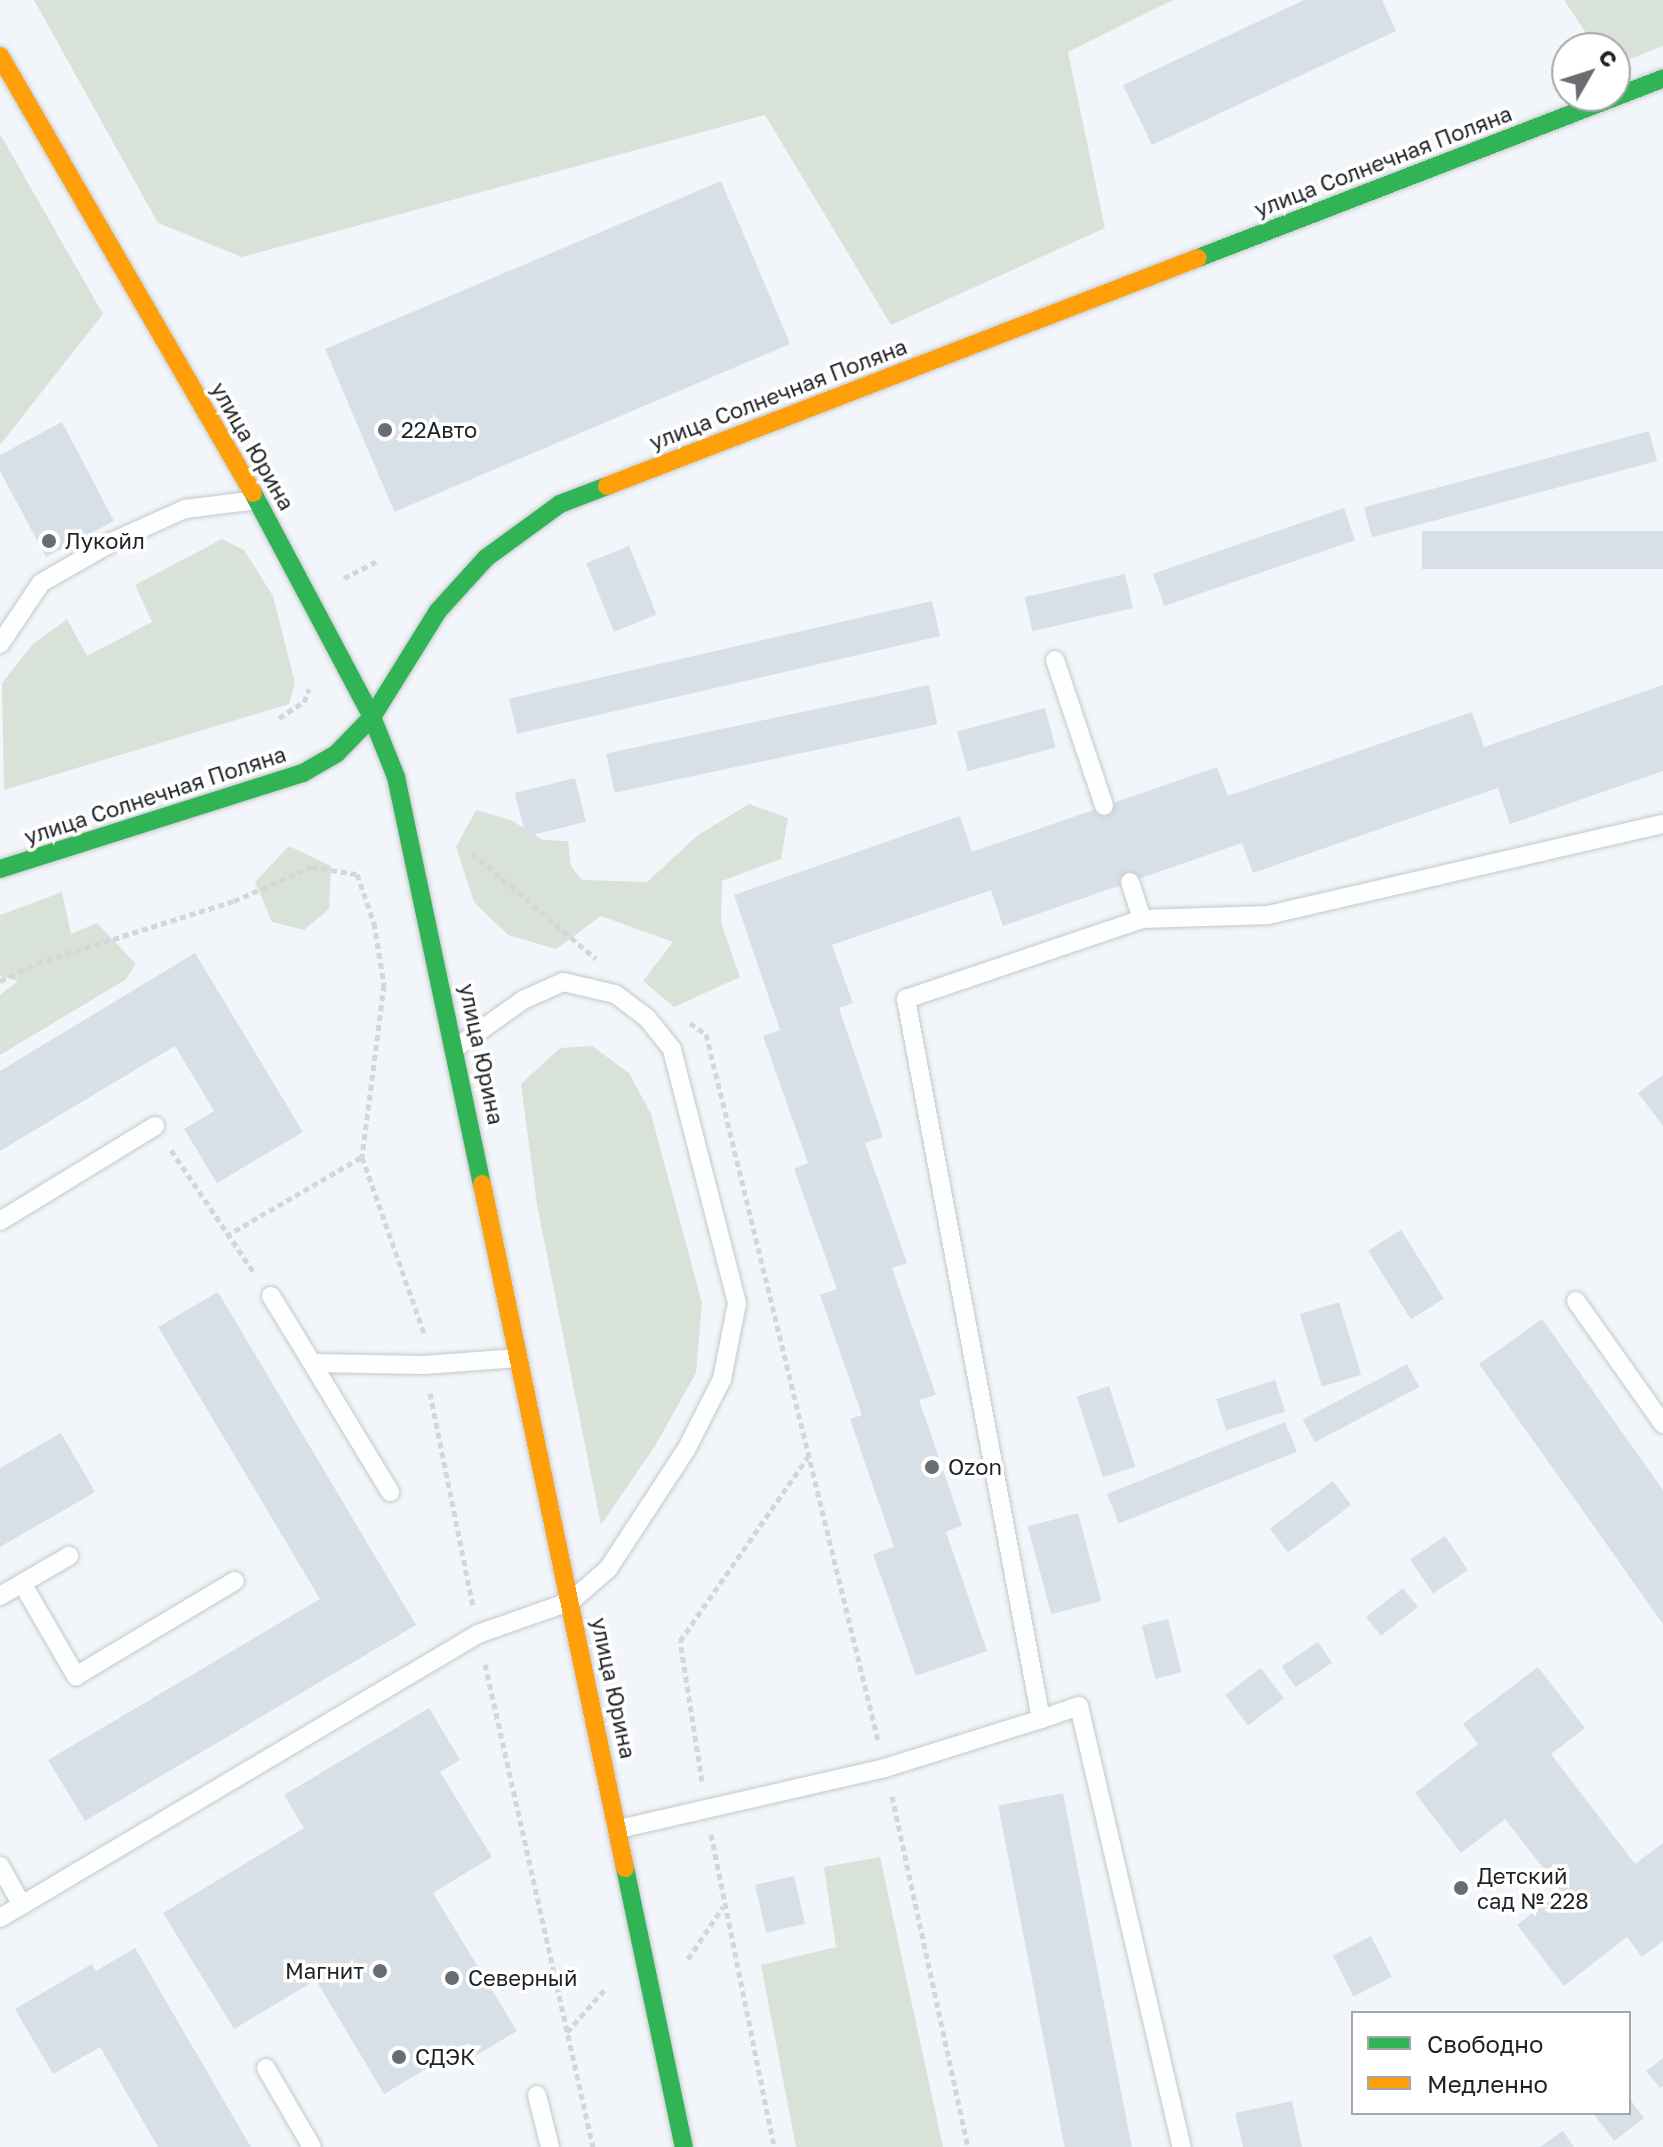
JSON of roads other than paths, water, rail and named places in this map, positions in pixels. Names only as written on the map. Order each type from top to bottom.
[{"type":"street","name":"улица Юрина","points":[[0,56],[257,500],[372,717],[396,777],[457,1047],[684,2147]]},
{"type":"street","name":"улица Солнечная Поляна","points":[[0,869],[303,773],[337,753],[372,717],[438,611],[486,558],[560,504],[1663,79]]},
{"type":"lane","points":[[0,644],[41,583],[114,541],[185,509],[257,500]]},
{"type":"lane","points":[[1055,660],[1104,806]]},
{"type":"lane","points":[[1041,1719],[906,999],[1142,919],[1268,915],[1663,824]]},
{"type":"lane","points":[[1130,882],[1142,919]]},
{"type":"lane","points":[[0,1918],[478,1634],[571,1601],[608,1569],[686,1450],[722,1379],[737,1303],[688,1098],[672,1049],[647,1018],[615,994],[563,982],[523,1000],[457,1047]]},
{"type":"lane","points":[[0,1221],[155,1126]]},
{"type":"lane","points":[[271,1296],[390,1492]]},
{"type":"lane","points":[[1576,1301],[1663,1424]]},
{"type":"lane","points":[[312,1363],[424,1365],[521,1358]]},
{"type":"lane","points":[[0,1596],[69,1556]]},
{"type":"lane","points":[[22,1583],[76,1676],[235,1581]]},
{"type":"lane","points":[[619,1829],[885,1768],[1079,1706],[1182,2147]]},
{"type":"lane","points":[[0,1866],[22,1905]]},
{"type":"lane","points":[[266,2068],[312,2147]]},
{"type":"lane","points":[[537,2095],[550,2147]]},
{"type":"place","name":"22Авто","points":[[385,430]]},
{"type":"place","name":"Лукойл","points":[[49,541]]},
{"type":"place","name":"Ozon","points":[[932,1467]]},
{"type":"place","name":"Детский сад № 228","points":[[1461,1888]]},
{"type":"place","name":"Магнит","points":[[380,1971]]},
{"type":"place","name":"Северный","points":[[452,1978]]},
{"type":"place","name":"СДЭК","points":[[399,2057]]}]
